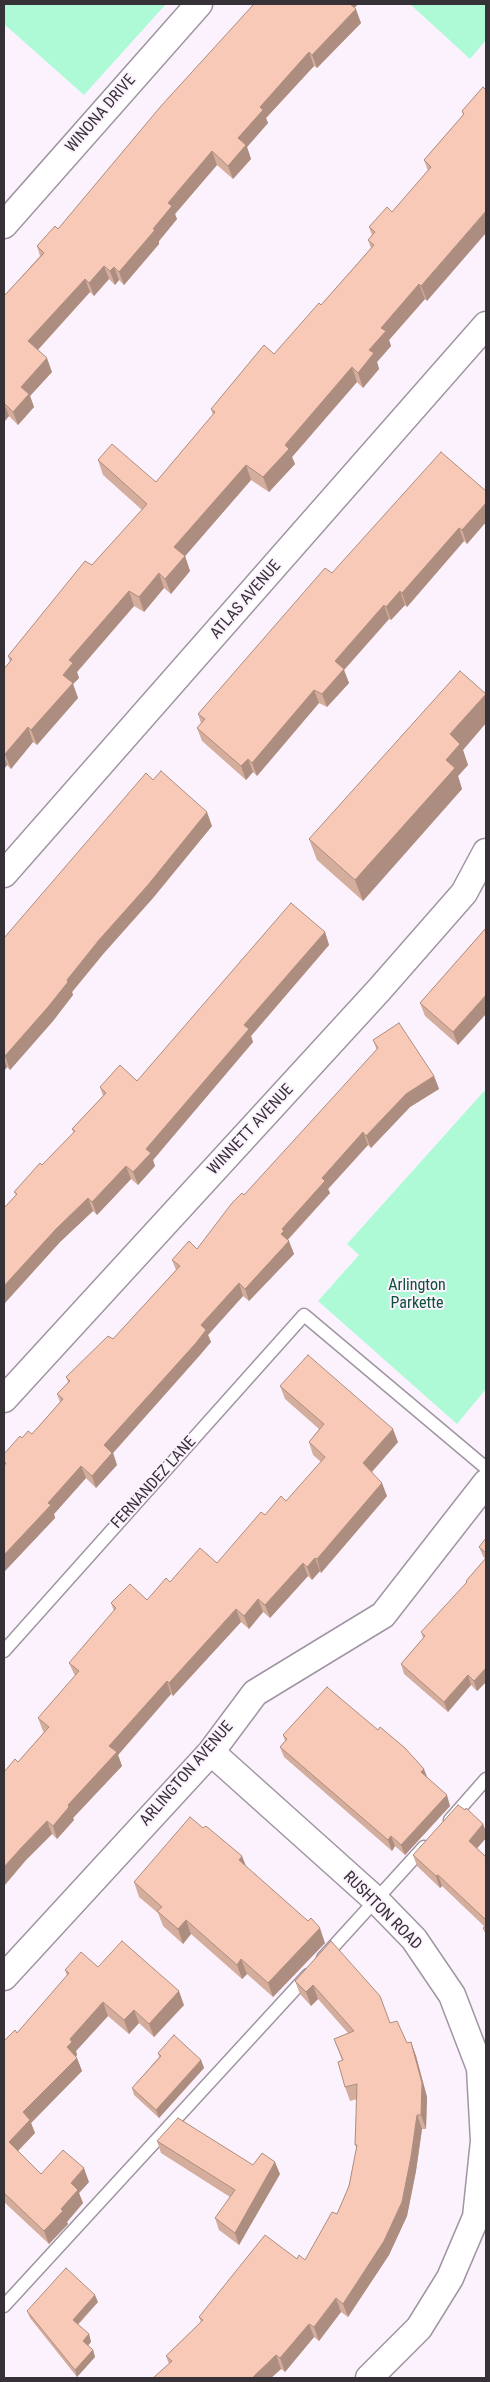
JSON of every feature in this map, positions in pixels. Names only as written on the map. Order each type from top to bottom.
[{"type":"street","name":"WINONA DRIVE","points":[[4,224],[199,4]]},
{"type":"street","name":"ATLAS AVENUE","points":[[4,874],[486,325]]},
{"type":"street","name":"WINNETT AVENUE","points":[[4,1399],[379,990],[464,893],[486,852]]},
{"type":"street","name":"ARLINGTON AVENUE","points":[[4,1977],[211,1752],[255,1693],[383,1615],[486,1481]]},
{"type":"street","name":"RUSHTON ROAD","points":[[211,1752],[376,1900],[414,1938],[452,1995],[480,2068],[484,2141],[476,2218],[450,2278],[419,2328],[369,2378]]},
{"type":"lane","name":"FERNANDEZ LANE","points":[[4,1652],[304,1315],[486,1481]]},
{"type":"lane","points":[[4,2306],[486,1779]]},
{"type":"green space","points":[[4,4],[166,4],[84,95],[4,24]]},
{"type":"green space","points":[[410,4],[486,4],[486,40],[470,59]]},
{"type":"green space","name":"Arlington Parkette","points":[[486,1089],[486,1389],[457,1424],[318,1301],[359,1255],[347,1244]]},
{"type":"building","points":[[254,4],[350,4],[356,9],[312,55],[309,52],[260,107],[263,110],[238,138],[246,145],[228,166],[212,151],[168,203],[172,206],[153,229],[155,230],[119,272],[114,267],[110,271],[104,266],[89,283],[85,279],[28,341],[47,358],[21,387],[29,394],[13,412],[4,403],[4,296],[44,253],[37,246],[55,226],[58,229],[161,106]]},
{"type":"building","points":[[483,87],[486,90],[486,211],[421,286],[419,284],[381,328],[386,331],[369,350],[374,353],[358,373],[352,367],[285,445],[289,449],[263,477],[246,465],[174,547],[185,556],[165,579],[159,573],[139,597],[129,591],[69,660],[73,663],[63,675],[73,683],[31,730],[28,727],[5,754],[4,669],[12,659],[8,656],[85,561],[92,565],[147,504],[98,460],[112,444],[156,482],[215,412],[211,409],[264,345],[274,354],[319,303],[321,305],[374,245],[368,240],[375,232],[369,227],[387,207],[392,212],[431,167],[424,160],[464,114],[462,111]]},
{"type":"building","points":[[441,452],[486,491],[486,503],[462,530],[459,528],[402,593],[400,591],[386,607],[384,605],[335,661],[344,669],[322,694],[314,690],[252,763],[248,759],[241,766],[197,728],[205,719],[198,714],[325,568],[332,573]]},
{"type":"building","points":[[460,671],[486,694],[450,734],[460,744],[446,760],[455,768],[355,880],[309,839]]},
{"type":"building","points":[[161,771],[207,812],[148,885],[99,940],[48,1007],[5,1056],[4,938],[146,773],[153,780]]},
{"type":"building","points":[[291,903],[325,932],[244,1025],[249,1029],[146,1149],[151,1153],[133,1172],[126,1166],[92,1202],[88,1198],[56,1229],[4,1286],[4,1208],[17,1194],[14,1192],[40,1163],[42,1165],[75,1131],[72,1129],[106,1093],[100,1087],[120,1065],[137,1081]]},
{"type":"building","points":[[486,928],[486,995],[453,1032],[420,1003]]},
{"type":"building","points":[[399,1023],[434,1076],[406,1094],[366,1136],[363,1132],[322,1178],[325,1181],[282,1229],[284,1231],[281,1234],[289,1241],[245,1289],[239,1283],[201,1325],[206,1330],[196,1343],[104,1445],[112,1453],[92,1476],[81,1466],[48,1503],[51,1505],[4,1555],[4,1466],[6,1463],[4,1461],[4,1454],[20,1436],[22,1438],[28,1431],[32,1434],[63,1399],[57,1394],[70,1381],[66,1377],[108,1336],[113,1339],[180,1266],[172,1260],[189,1241],[197,1249],[232,1203],[242,1193],[244,1195],[378,1048],[373,1040]]},
{"type":"building","points":[[308,1355],[393,1429],[363,1463],[382,1483],[317,1559],[315,1558],[307,1567],[303,1563],[265,1605],[258,1599],[244,1616],[236,1609],[169,1683],[167,1681],[109,1746],[117,1752],[68,1805],[69,1807],[53,1826],[47,1821],[4,1867],[4,1772],[15,1759],[18,1762],[49,1727],[38,1718],[79,1671],[69,1663],[116,1608],[111,1603],[130,1584],[147,1600],[166,1578],[170,1582],[200,1548],[217,1563],[261,1512],[265,1515],[281,1496],[286,1501],[325,1457],[309,1442],[324,1424],[280,1386]]},
{"type":"building","points":[[486,1538],[486,1553],[479,1547]]},
{"type":"building","points":[[486,1558],[486,1668],[474,1681],[468,1675],[444,1702],[401,1664],[425,1636],[421,1632],[467,1582]]},
{"type":"building","points":[[327,1687],[378,1730],[380,1727],[405,1748],[424,1769],[421,1772],[447,1795],[401,1845],[391,1836],[388,1840],[280,1747],[287,1739],[283,1735]]},
{"type":"building","points":[[458,1805],[465,1810],[466,1808],[483,1824],[469,1841],[486,1857],[486,1920],[438,1875],[436,1876],[413,1855]]},
{"type":"building","points":[[190,1817],[203,1828],[206,1826],[242,1856],[239,1860],[308,1921],[311,1918],[320,1928],[268,1983],[241,1959],[237,1965],[186,1920],[178,1929],[157,1911],[162,1907],[134,1882]]},
{"type":"building","points":[[122,1941],[179,1991],[149,2024],[134,2010],[124,2020],[103,2002],[70,2039],[72,2042],[67,2047],[77,2058],[23,2112],[30,2120],[9,2142],[41,2174],[63,2150],[84,2168],[71,2183],[78,2190],[61,2209],[63,2211],[44,2231],[4,2193],[4,2041],[15,2030],[17,2033],[69,1973],[65,1970],[81,1952],[98,1967]]},
{"type":"building","points":[[331,1941],[380,1996],[390,2023],[397,2021],[407,2043],[411,2042],[422,2083],[421,2115],[417,2115],[402,2202],[384,2241],[343,2304],[336,2298],[314,2327],[309,2324],[280,2358],[276,2355],[252,2378],[153,2378],[172,2361],[166,2356],[203,2320],[199,2317],[265,2235],[297,2259],[299,2255],[305,2260],[332,2212],[337,2214],[349,2186],[357,2145],[355,2145],[357,2084],[345,2087],[338,2062],[343,2060],[334,2039],[354,2031],[313,1985],[306,1992],[295,1981]]},
{"type":"building","points":[[174,2035],[201,2060],[156,2110],[132,2088],[161,2056],[158,2053]]},
{"type":"building","points":[[178,2118],[253,2165],[262,2153],[275,2162],[235,2233],[215,2218],[235,2190],[157,2141]]},
{"type":"building","points":[[66,2268],[95,2295],[73,2320],[89,2334],[83,2341],[93,2350],[75,2370],[27,2311]]}]
